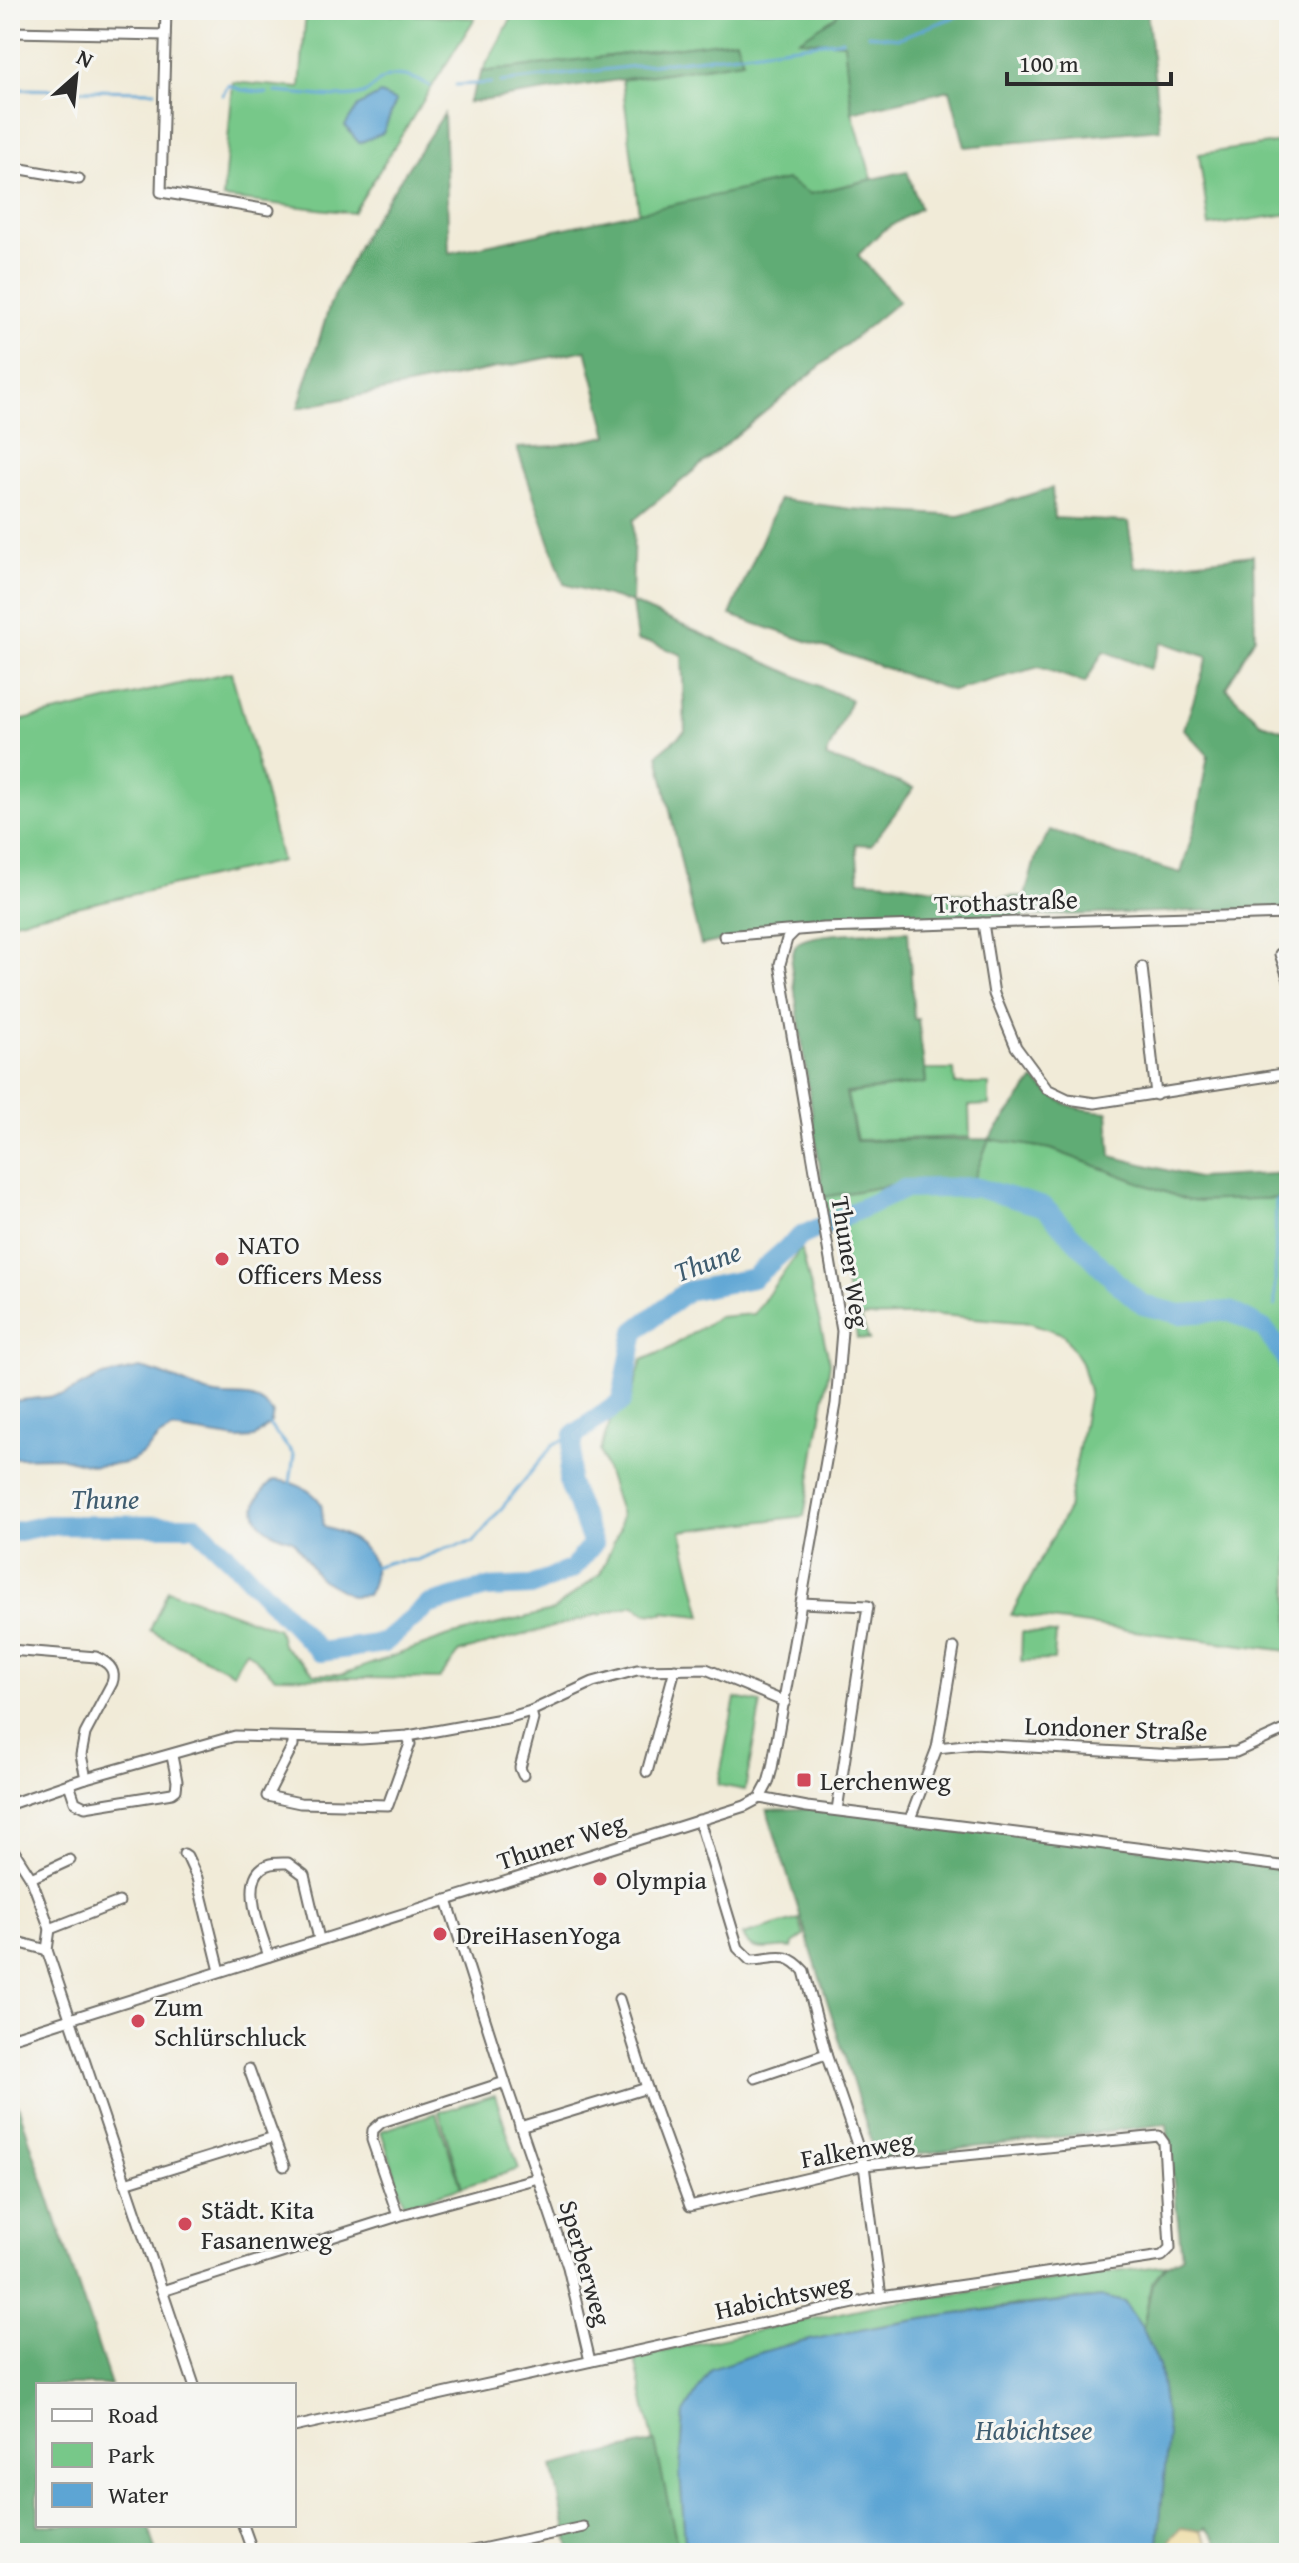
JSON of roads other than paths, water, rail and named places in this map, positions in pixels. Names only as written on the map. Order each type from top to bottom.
[{"type":"street","points":[[166,10],[161,192],[269,210]]},
{"type":"street","points":[[10,32],[165,35]]},
{"type":"street","points":[[10,167],[79,179]]},
{"type":"street","name":"Trothastraße","points":[[724,936],[983,923],[1289,914]]},
{"type":"street","points":[[983,923],[994,994],[1016,1047],[1047,1089],[1068,1099],[1095,1103],[1289,1073]]},
{"type":"street","name":"Thuner Weg","points":[[10,2038],[745,1806],[760,1798],[768,1783],[785,1702],[807,1557],[836,1404],[842,1337],[780,964],[787,939],[795,931]]},
{"type":"street","points":[[1280,954],[1289,980]]},
{"type":"street","points":[[1142,967],[1156,1095]]},
{"type":"street","points":[[801,1603],[868,1606],[837,1810]]},
{"type":"street","points":[[910,1819],[937,1748],[954,1648]]},
{"type":"street","points":[[10,1650],[96,1657],[107,1662],[112,1669],[112,1683],[85,1734],[81,1755],[86,1778]]},
{"type":"street","points":[[647,1772],[675,1669]]},
{"type":"street","points":[[10,1804],[86,1778],[235,1736],[361,1739],[408,1736],[494,1721],[531,1711],[593,1682],[637,1670],[706,1669],[785,1702]]},
{"type":"street","points":[[523,1775],[520,1768],[533,1719],[531,1711]]},
{"type":"street","name":"Londoner Straße","points":[[937,1748],[974,1744],[1175,1755],[1236,1752],[1289,1728]]},
{"type":"street","points":[[293,1738],[293,1745],[267,1796],[300,1803],[388,1805],[410,1744],[408,1736]]},
{"type":"street","points":[[69,1784],[75,1802],[85,1807],[172,1793],[176,1790],[177,1781],[172,1756]]},
{"type":"street","points":[[760,1798],[812,1808],[1289,1867]]},
{"type":"street","points":[[699,1820],[738,1948],[750,1960],[786,1956],[796,1961],[804,1971],[826,2054],[864,2165],[881,2297]]},
{"type":"street","points":[[10,1845],[31,1878],[50,1929],[47,1950],[193,2383]]},
{"type":"street","points":[[184,1854],[197,1878],[220,1971]]},
{"type":"street","points":[[31,1878],[70,1860]]},
{"type":"street","points":[[269,1956],[254,1897],[257,1875],[262,1868],[273,1863],[288,1863],[304,1875],[319,1939]]},
{"type":"street","name":"Sperberweg","points":[[447,1900],[568,2267],[590,2361]]},
{"type":"street","points":[[50,1929],[119,1902]]},
{"type":"street","points":[[10,1940],[47,1950]]},
{"type":"street","name":"Falkenweg","points":[[619,1999],[690,2206],[864,2165],[1159,2136]]},
{"type":"street","points":[[755,2078],[826,2054]]},
{"type":"street","points":[[249,2069],[284,2166]]},
{"type":"street","points":[[398,2216],[372,2140],[373,2130],[382,2122],[505,2082]]},
{"type":"street","points":[[520,2127],[647,2088]]},
{"type":"street","name":"Habichtsweg","points":[[296,2427],[881,2297],[1162,2256],[1170,2248],[1164,2143],[1159,2136]]},
{"type":"street","points":[[125,2183],[274,2137]]},
{"type":"street","name":"Sperberweg","points":[[162,2291],[398,2216],[538,2178]]},
{"type":"street","points":[[244,2527],[253,2553]]},
{"type":"street","points":[[463,2553],[583,2527]]},
{"type":"water","points":[[380,94],[396,101],[383,133],[359,143],[345,126],[358,106]]},
{"type":"water","points":[[140,1368],[207,1393],[256,1399],[273,1413],[271,1423],[254,1438],[238,1439],[173,1429],[132,1461],[121,1464],[94,1466],[59,1457],[10,1458],[10,1407],[14,1401],[64,1395],[99,1377]]},
{"type":"water","points":[[274,1480],[306,1489],[321,1505],[324,1527],[348,1537],[366,1551],[374,1570],[367,1595],[351,1596],[319,1578],[293,1540],[277,1535],[258,1519],[256,1504],[261,1493]]},
{"type":"water","name":"Habichtsee","points":[[1103,2297],[1124,2302],[1143,2329],[1159,2366],[1168,2435],[1157,2553],[686,2553],[680,2473],[684,2413],[711,2369],[778,2347],[827,2336],[984,2310]]},
{"type":"waterway","points":[[868,35],[899,38],[973,10]]},
{"type":"waterway","points":[[501,82],[842,40]]},
{"type":"waterway","points":[[275,92],[354,96],[366,93],[383,79],[395,76],[413,78],[430,86]]},
{"type":"waterway","points":[[456,85],[492,83]]},
{"type":"waterway","points":[[223,95],[228,85],[267,93]]},
{"type":"waterway","points":[[10,89],[155,91]]},
{"type":"waterway","name":"Thune","points":[[10,1533],[47,1525],[196,1526],[320,1652],[384,1643],[428,1605],[486,1588],[531,1586],[572,1569],[593,1544],[568,1481],[574,1435],[621,1402],[635,1331],[687,1291],[753,1278],[801,1236],[904,1189],[975,1187],[1044,1207],[1115,1281],[1143,1305],[1180,1314],[1230,1311],[1264,1329],[1286,1358],[1289,1369]]},
{"type":"waterway","points":[[1275,1306],[1276,1200],[1289,1199]]},
{"type":"waterway","points":[[269,1425],[294,1455],[290,1483]]},
{"type":"waterway","points":[[373,1567],[417,1560],[446,1548],[474,1542],[554,1444],[574,1435]]},
{"type":"place","name":"NATO Officers Mess","points":[[222,1259]]},
{"type":"place","name":"Lerchenweg","points":[[804,1780]]},
{"type":"place","name":"Olympia","points":[[600,1879]]},
{"type":"place","name":"DreiHasenYoga","points":[[440,1934]]},
{"type":"place","name":"Zum Schlürschluck","points":[[138,2021]]},
{"type":"place","name":"Städt. Kita Fasanenweg","points":[[185,2224]]}]
